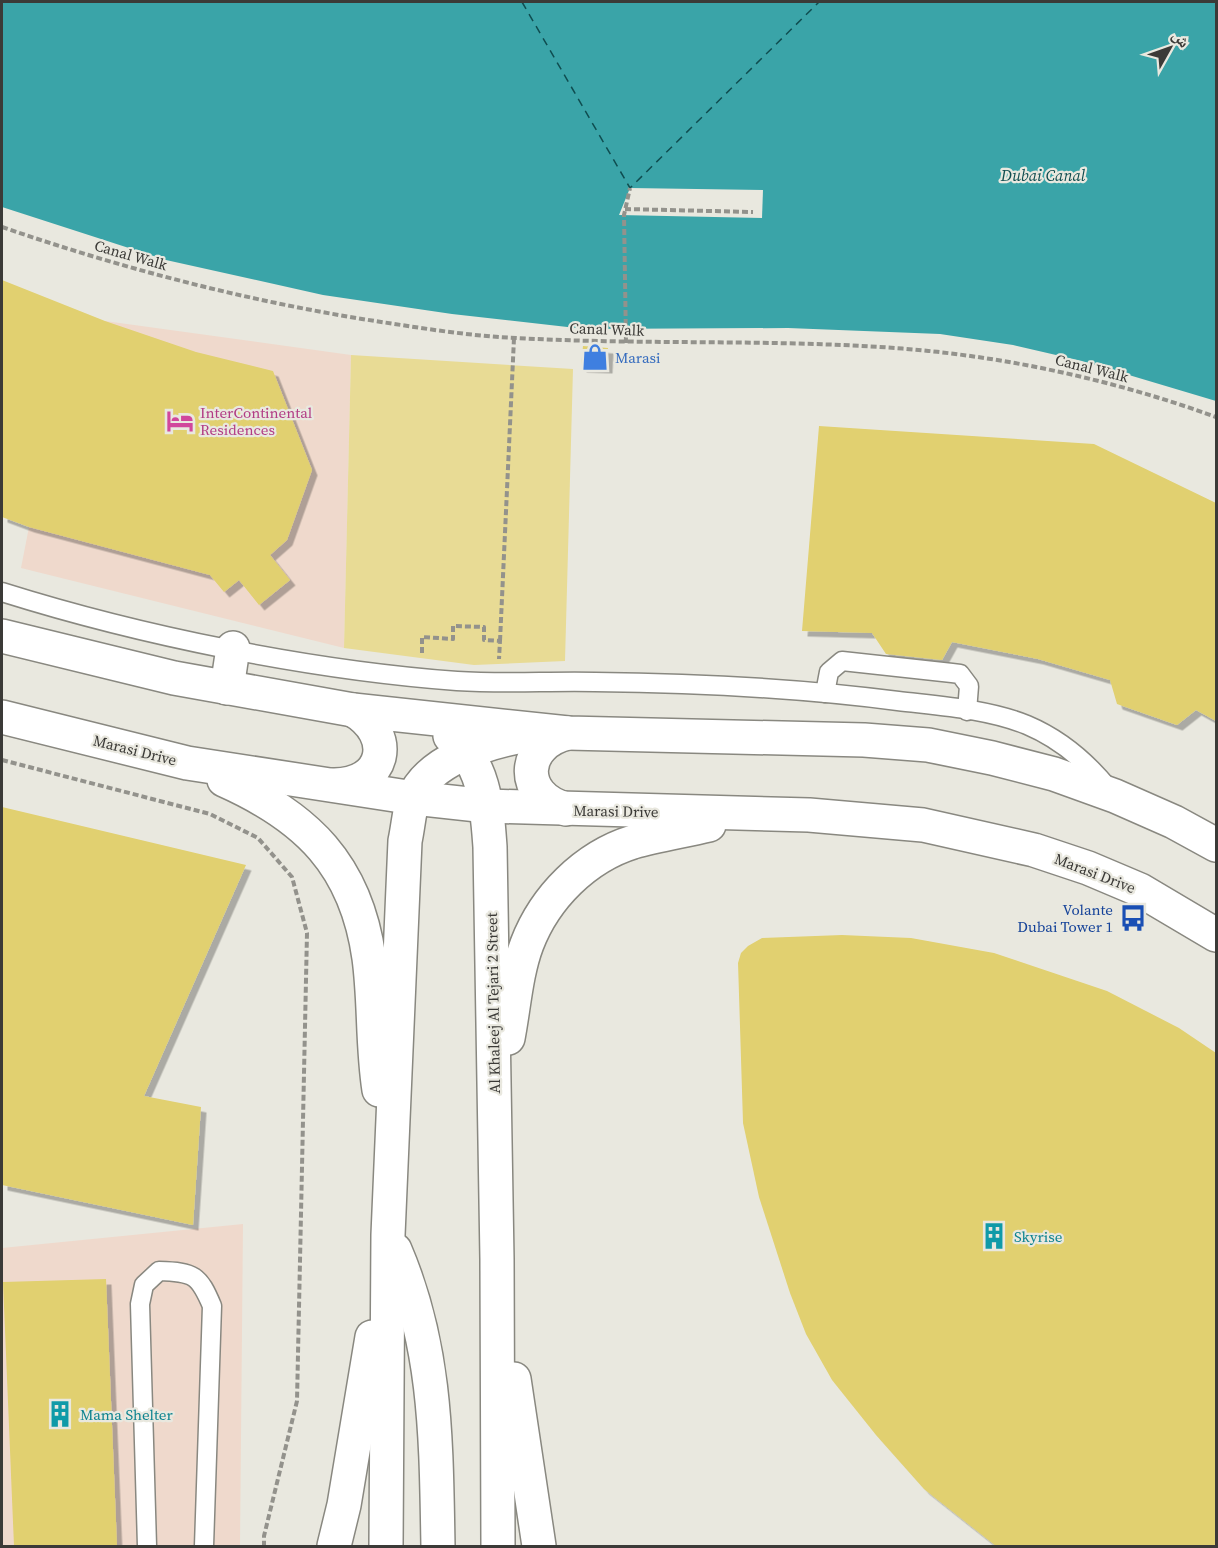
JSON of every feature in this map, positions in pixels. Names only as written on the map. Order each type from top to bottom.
[{"type":"street","points":[[2,636],[108,663],[227,688],[353,710],[568,733],[840,740],[928,745],[1054,774],[1115,796],[1174,822],[1216,845]]},
{"type":"street","points":[[227,688],[233,648]]},
{"type":"street","points":[[334,785],[351,785],[366,778],[377,765],[381,748],[378,732],[368,718],[353,710]]},
{"type":"street","name":"Al Khaleej Al Tejari 2 Street","points":[[419,716],[453,738],[466,751],[484,787],[487,806],[490,847],[497,1259]]},
{"type":"street","name":"Marasi Drive","points":[[2,717],[187,763],[414,798],[487,806],[866,818],[923,825],[990,838],[1088,868],[1140,890],[1216,935]]},
{"type":"street","points":[[386,1546],[388,1234],[405,841],[414,798],[437,771],[466,751],[520,736],[568,733]]},
{"type":"street","points":[[566,809],[552,805],[539,795],[532,779],[532,763],[539,747],[545,742],[552,737],[568,733]]},
{"type":"street","points":[[187,763],[262,797],[291,816],[316,839],[337,866],[352,896],[363,927],[369,960],[376,1072],[392,1150]]},
{"type":"street","points":[[495,1117],[527,944],[553,898],[571,879],[611,852],[633,842],[752,814]]},
{"type":"street","points":[[334,1546],[344,1505],[388,1234]]},
{"type":"street","points":[[388,1234],[416,1307],[432,1382],[436,1420],[438,1546]]},
{"type":"street","points":[[497,1259],[498,1546]]},
{"type":"street","points":[[497,1259],[539,1546]]},
{"type":"lane","points":[[2,592],[96,618],[233,648],[355,669],[458,681],[648,682],[825,693],[897,700],[1001,717],[1053,738],[1076,754],[1115,796]]},
{"type":"lane","points":[[825,693],[829,672],[842,661],[960,674],[969,686],[967,711]]},
{"type":"lane","points":[[147,1546],[140,1304],[144,1284],[159,1271],[182,1271],[202,1283],[212,1306],[204,1546]]},
{"type":"path","points":[[626,343],[624,215],[630,188]]},
{"type":"path","points":[[625,209],[753,212]]},
{"type":"path","name":"Canal Walk","points":[[2,227],[145,273],[231,295],[395,324],[514,338],[626,343],[895,348],[991,359],[1084,377],[1177,403],[1216,417]]},
{"type":"path","points":[[500,641],[514,338]]},
{"type":"path","points":[[2,760],[210,814],[258,838],[292,877],[307,933],[297,1401],[264,1536],[264,1546]]},
{"type":"shaded area","name":"InterContinental Residences","points":[[105,321],[351,355],[344,648],[21,568],[29,527]]},
{"type":"shaded area","points":[[351,355],[573,369],[565,661],[474,665],[344,648]]},
{"type":"shaded area","points":[[243,1224],[240,1546],[2,1546],[2,1248]]},
{"type":"water","name":"Dubai Canal","points":[[2,2],[1216,2],[1216,401],[1082,361],[1013,345],[940,334],[788,328],[585,329],[452,314],[323,295],[166,260],[2,207]]},
{"type":"pier","points":[[630,188],[763,190],[762,218],[619,215]]},
{"type":"building","name":"InterContinental Residences","points":[[2,280],[105,321],[196,352],[273,371],[312,470],[287,540],[270,555],[290,580],[259,605],[239,580],[224,592],[210,575],[29,527],[2,517]]},
{"type":"building","name":"Marasi","points":[[583,346],[608,348],[607,368],[581,367]]},
{"type":"building","points":[[819,426],[1094,444],[1216,503],[1216,721],[1196,710],[1177,725],[1117,704],[1110,680],[1038,659],[952,642],[942,660],[886,654],[872,633],[802,631]]},
{"type":"building","points":[[2,807],[246,865],[144,1096],[201,1107],[193,1225],[2,1185]]},
{"type":"building","name":"Skyrise","points":[[842,935],[911,938],[994,953],[1107,991],[1179,1028],[1216,1053],[1216,1546],[996,1546],[924,1489],[876,1435],[832,1380],[806,1334],[790,1293],[759,1197],[743,1123],[738,963],[741,953],[762,938]]},
{"type":"building","name":"Mama Shelter","points":[[106,1279],[117,1546],[14,1546],[3,1282]]},
{"type":"ferry route","points":[[522,2],[630,188],[819,2]]},
{"type":"place","name":"Marasi","points":[[595,357]]},
{"type":"place","name":"InterContinental Residences","points":[[180,421]]},
{"type":"place","name":"Volante Dubai Tower 1","points":[[1133,918]]},
{"type":"place","name":"Skyrise","points":[[994,1236]]},
{"type":"place","name":"Mama Shelter","points":[[60,1414]]}]
